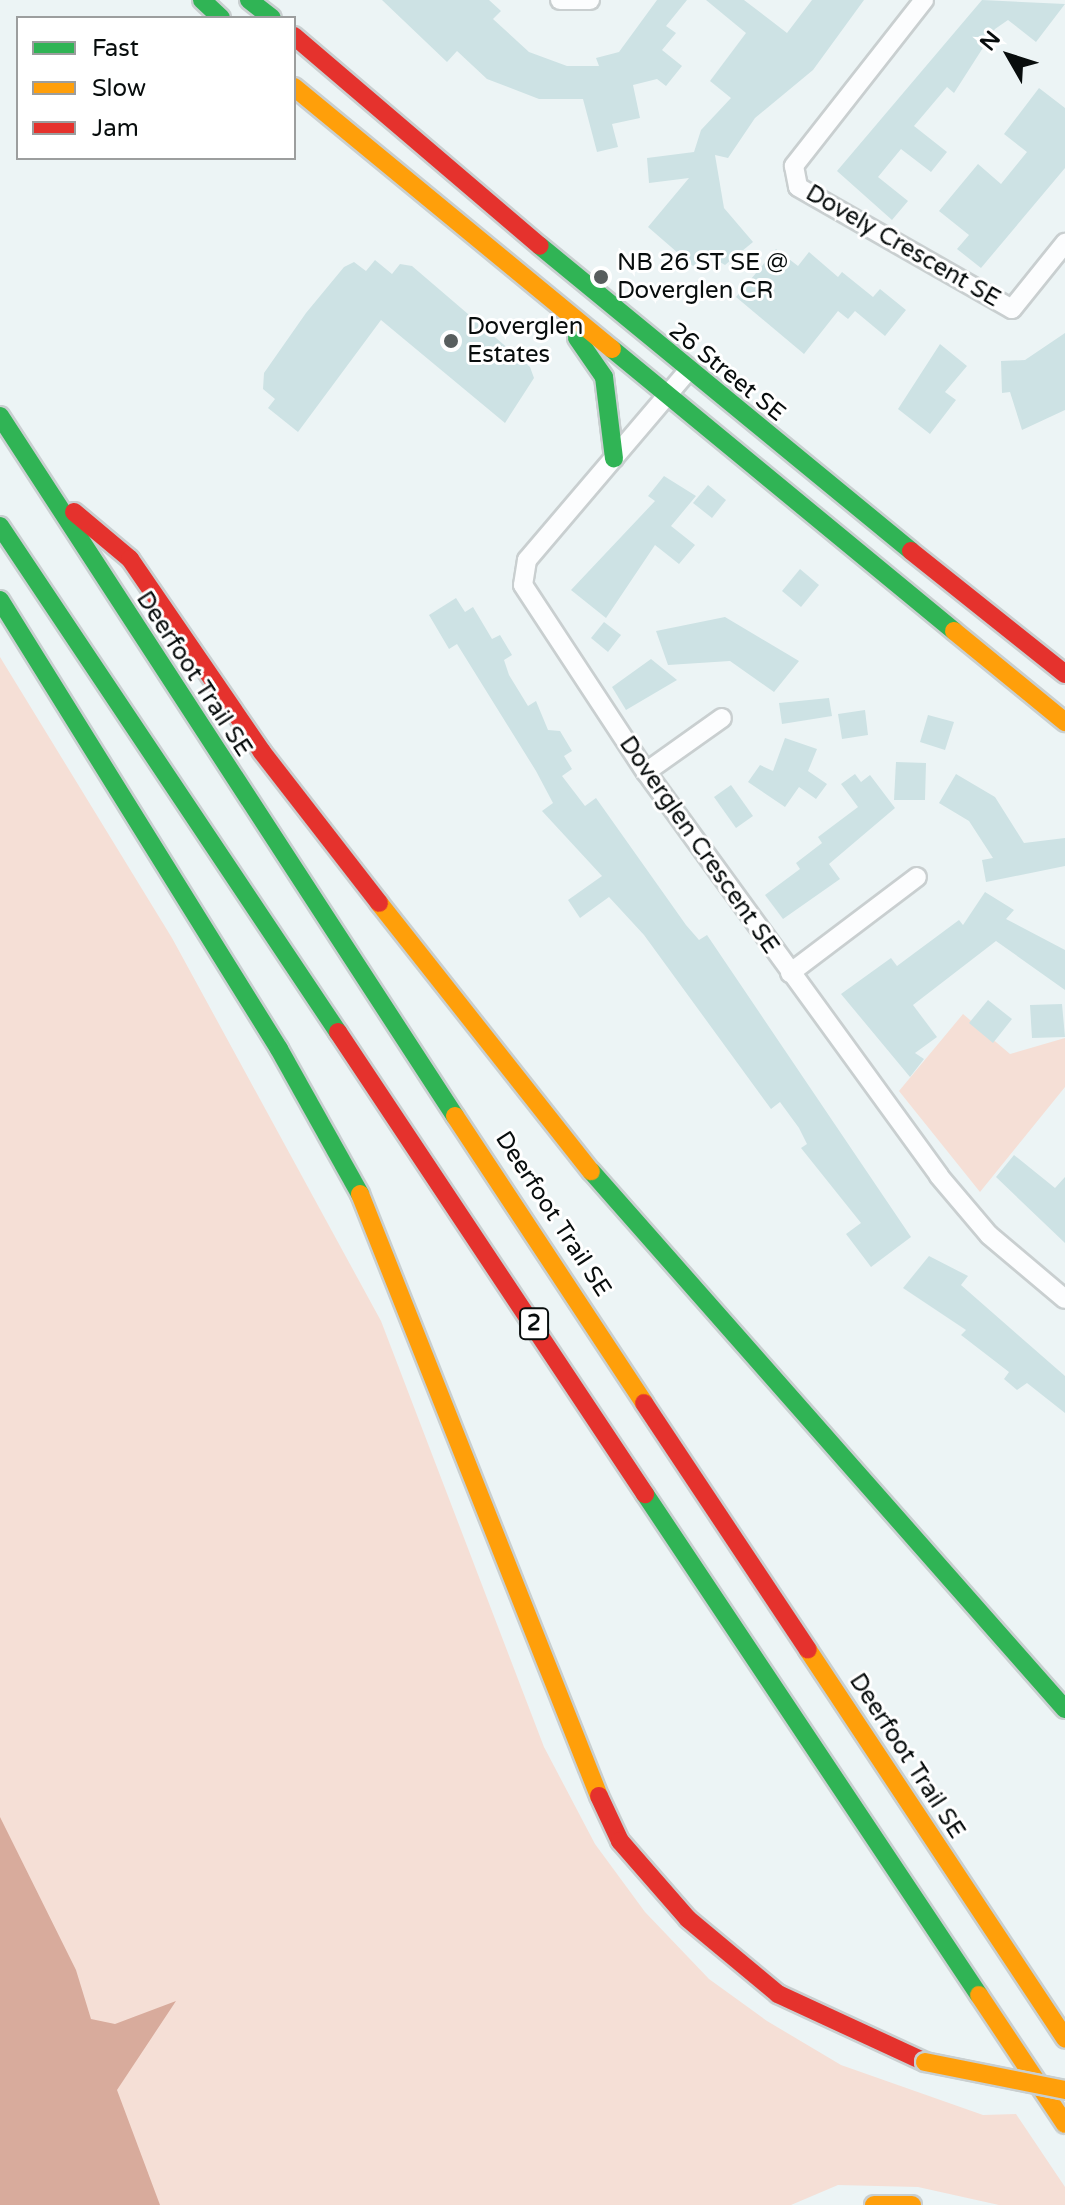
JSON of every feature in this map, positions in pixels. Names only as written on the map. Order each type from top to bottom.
[{"type":"main road","points":[[202,0],[219,16]]},
{"type":"main road","points":[[249,0],[269,16]]},
{"type":"main road","name":"26 Street SE","points":[[296,38],[687,372],[1065,674]]},
{"type":"main road","points":[[296,89],[559,312],[1065,722]]},
{"type":"main road","points":[[559,312],[604,377],[614,458]]},
{"type":"main road","name":"Deerfoot Trail SE","points":[[0,416],[53,494],[185,708],[1065,2039]]},
{"type":"main road","points":[[53,494],[130,559],[262,752],[553,1128],[1065,1709]]},
{"type":"main road","name":"2","points":[[0,526],[1065,2124]]},
{"type":"main road","points":[[0,600],[279,1049],[376,1224],[554,1697],[620,1841],[688,1919],[778,1994],[925,2062],[1065,2090]]},
{"type":"main road","points":[[874,2205],[912,2205]]},
{"type":"street","points":[[560,0],[590,0]]},
{"type":"street","name":"Dovely Crescent SE","points":[[924,0],[794,166],[798,187],[1012,309],[1065,243]]},
{"type":"street","name":"Doverglen Crescent SE","points":[[687,372],[527,560],[523,585],[646,772],[939,1176],[989,1235],[1065,1299]]},
{"type":"street","points":[[646,772],[722,718]]},
{"type":"street","points":[[790,973],[917,877]]},
{"type":"shaded area","points":[[0,657],[172,938],[381,1321],[544,1747],[595,1844],[645,1912],[709,1979],[767,2021],[841,2065],[983,2115],[1016,2114],[1065,2187],[1065,2205],[999,2205],[918,2187],[838,2185],[791,2205],[132,2205],[0,1861]]},
{"type":"shaded area","points":[[963,1014],[1010,1054],[1065,1038],[1065,1087],[980,1192],[899,1091]]},
{"type":"shaded area","points":[[0,1817],[76,1970],[91,2019],[115,2024],[176,2001],[117,2090],[160,2205],[0,2205]]},
{"type":"building","points":[[382,0],[489,0],[501,11],[493,19],[529,52],[567,66],[599,66],[596,58],[619,52],[657,0],[687,0],[666,26],[676,33],[662,50],[682,66],[666,86],[657,79],[633,85],[640,118],[612,124],[618,147],[597,152],[583,99],[539,99],[487,79],[457,51],[447,62]]},
{"type":"building","points":[[706,0],[744,0],[787,33],[812,0],[864,0],[813,70],[755,118],[728,158],[715,155],[724,208],[753,242],[725,265],[706,254],[693,266],[648,227],[689,178],[649,183],[647,158],[694,152],[701,130],[731,98],[710,81],[746,33]]},
{"type":"building","points":[[982,0],[1065,4],[1036,42],[1008,20],[995,29],[954,93],[947,87],[914,126],[947,152],[931,172],[901,149],[878,177],[908,201],[892,220],[837,171]]},
{"type":"building","points":[[1039,88],[1065,108],[1065,168],[981,268],[957,249],[969,235],[939,211],[978,164],[1001,184],[1027,152],[1004,134]]},
{"type":"building","points":[[776,249],[798,266],[809,252],[838,277],[842,272],[873,297],[880,289],[906,310],[885,336],[855,311],[848,319],[838,311],[804,354],[736,297]]},
{"type":"building","name":"Doverglen Estates","points":[[375,260],[392,274],[400,264],[412,266],[530,367],[534,378],[505,423],[381,320],[298,432],[268,408],[275,399],[263,389],[264,373],[306,313],[344,267],[354,262],[366,271]]},
{"type":"building","points":[[1065,333],[1065,410],[1022,430],[1010,392],[1002,393],[1001,361],[1025,360]]},
{"type":"building","points":[[940,344],[967,366],[945,392],[956,400],[930,434],[898,409]]},
{"type":"building","points":[[664,476],[696,496],[671,526],[695,545],[679,564],[655,545],[606,618],[571,590],[655,501],[648,496]]},
{"type":"building","points":[[708,485],[726,500],[712,518],[693,503]]},
{"type":"building","points":[[800,569],[819,585],[801,607],[782,591]]},
{"type":"building","points":[[456,598],[465,612],[473,607],[492,639],[500,635],[512,655],[504,660],[509,675],[528,706],[536,701],[548,730],[560,731],[572,751],[564,756],[572,769],[562,776],[585,806],[596,798],[686,925],[699,940],[707,935],[911,1237],[871,1267],[846,1234],[861,1223],[801,1148],[807,1144],[799,1128],[780,1102],[771,1109],[644,935],[609,897],[580,918],[568,900],[602,876],[542,811],[553,803],[536,771],[457,644],[449,649],[429,615]]},
{"type":"building","points":[[725,617],[799,661],[774,692],[730,661],[668,665],[656,631]]},
{"type":"building","points":[[604,622],[621,635],[608,652],[591,638]]},
{"type":"building","points":[[651,659],[677,680],[626,710],[612,687]]},
{"type":"building","points":[[829,698],[832,716],[782,724],[779,703]]},
{"type":"building","points":[[865,710],[868,735],[842,739],[838,714]]},
{"type":"building","points":[[928,715],[954,722],[945,750],[920,742]]},
{"type":"building","points":[[785,738],[817,749],[808,771],[827,784],[816,799],[799,787],[785,807],[748,782],[760,765],[773,771]]},
{"type":"building","points":[[896,762],[926,763],[925,800],[894,800]]},
{"type":"building","points":[[855,774],[861,782],[870,775],[895,808],[829,864],[840,879],[783,919],[765,895],[800,869],[796,863],[822,843],[818,837],[858,807],[841,784]]},
{"type":"building","points":[[956,774],[995,797],[1024,843],[1065,838],[1065,866],[986,882],[982,860],[993,858],[969,821],[939,803]]},
{"type":"building","points":[[731,785],[753,816],[736,828],[714,797]]},
{"type":"building","points":[[985,892],[1014,910],[1006,919],[1065,950],[1065,990],[996,941],[913,1005],[937,1037],[915,1053],[924,1059],[910,1077],[841,994],[891,958],[897,966],[959,920],[963,925]]},
{"type":"building","points":[[988,1000],[1012,1019],[993,1043],[969,1023]]},
{"type":"building","points":[[1062,1004],[1065,1037],[1032,1038],[1030,1005]]},
{"type":"building","points":[[1014,1155],[1055,1188],[1065,1177],[1065,1243],[996,1177]]},
{"type":"building","points":[[929,1256],[968,1276],[961,1285],[1065,1376],[1065,1413],[1027,1383],[1017,1390],[1004,1379],[1009,1372],[961,1335],[966,1330],[903,1288]]},
{"type":"traffic: fast","points":[[202,0],[219,16]]},
{"type":"traffic: fast","points":[[249,0],[269,16]]},
{"type":"traffic: fast","points":[[540,246],[911,551]]},
{"type":"traffic: fast","points":[[577,338],[604,377],[614,458]]},
{"type":"traffic: fast","points":[[612,349],[954,631]]},
{"type":"traffic: fast","points":[[0,416],[455,1116]]},
{"type":"traffic: fast","points":[[0,526],[338,1032]]},
{"type":"traffic: fast","points":[[0,600],[279,1049],[360,1194]]},
{"type":"traffic: fast","points":[[591,1171],[1065,1709]]},
{"type":"traffic: fast","points":[[645,1494],[979,1995]]},
{"type":"traffic: slow","points":[[296,89],[612,349]]},
{"type":"traffic: slow","points":[[954,631],[1065,722]]},
{"type":"traffic: slow","points":[[379,903],[591,1171]]},
{"type":"traffic: slow","points":[[455,1116],[644,1403]]},
{"type":"traffic: slow","points":[[360,1194],[599,1796]]},
{"type":"traffic: slow","points":[[808,1650],[1065,2039]]},
{"type":"traffic: slow","points":[[979,1995],[1065,2124]]},
{"type":"traffic: slow","points":[[925,2062],[1065,2090]]},
{"type":"traffic: slow","points":[[874,2205],[912,2205]]},
{"type":"traffic: jam","points":[[296,38],[540,246]]},
{"type":"traffic: jam","points":[[74,512],[130,559],[262,752],[379,903]]},
{"type":"traffic: jam","points":[[911,551],[1065,674]]},
{"type":"traffic: jam","points":[[338,1032],[645,1494]]},
{"type":"traffic: jam","points":[[644,1403],[808,1650]]},
{"type":"traffic: jam","points":[[599,1796],[620,1841],[688,1919],[778,1994],[925,2062]]},
{"type":"place","name":"NB 26 ST SE @ Doverglen CR","points":[[601,277]]},
{"type":"place","name":"Doverglen Estates","points":[[451,341]]}]
